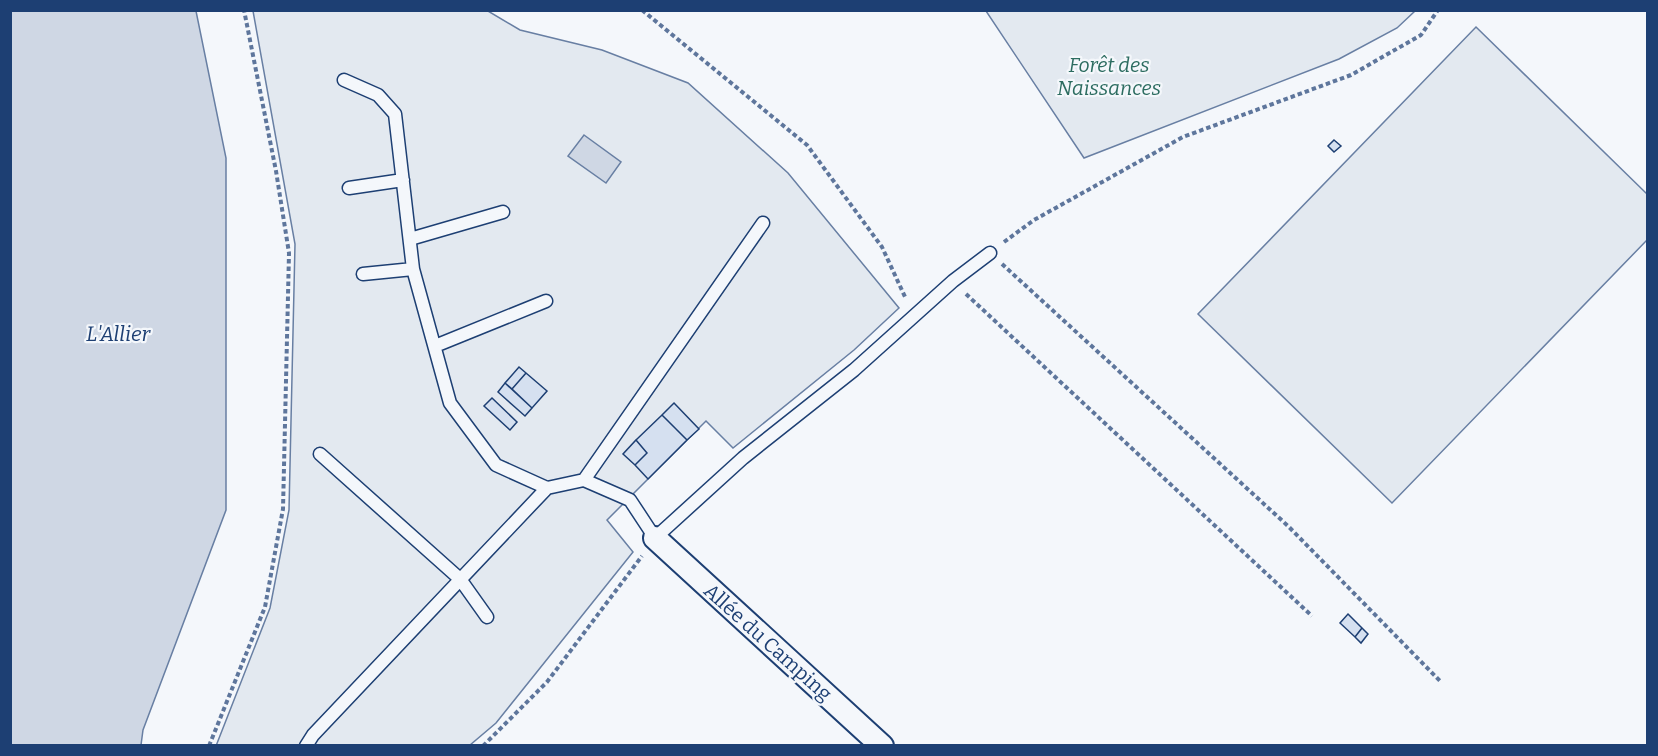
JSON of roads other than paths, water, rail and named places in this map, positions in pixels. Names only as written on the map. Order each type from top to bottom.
[{"type":"street","name":"Allée du Camping","points":[[655,538],[882,746]]},
{"type":"lane","points":[[344,80],[378,95],[395,114],[413,269],[450,403],[496,465],[547,488]]},
{"type":"lane","points":[[349,188],[403,180]]},
{"type":"lane","points":[[410,239],[503,212]]},
{"type":"lane","points":[[584,480],[763,223]]},
{"type":"lane","points":[[306,746],[313,735],[547,488],[584,480],[630,500],[655,538],[743,458],[854,370],[953,281],[990,253]]},
{"type":"lane","points":[[363,274],[413,269]]},
{"type":"lane","points":[[435,346],[546,301]]},
{"type":"lane","points":[[320,454],[460,579],[487,617]]},
{"type":"water","name":"L'Allier","points":[[10,11],[196,11],[226,158],[226,510],[143,730],[141,745],[11,745]]},
{"type":"water","points":[[584,135],[621,162],[606,183],[568,156]]},
{"type":"park label","name":"Forêt des Naissances","points":[[1109,76]]}]
